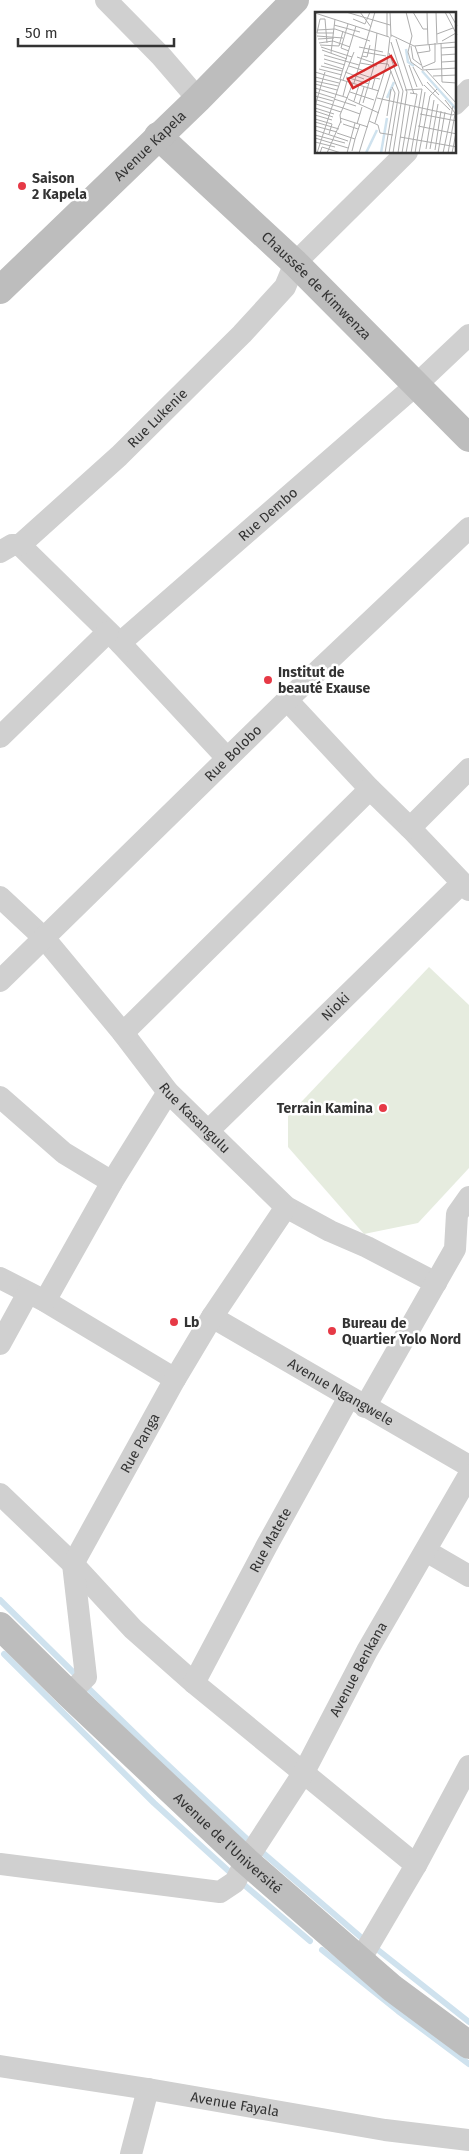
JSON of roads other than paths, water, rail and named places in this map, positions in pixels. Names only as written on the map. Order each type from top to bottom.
[{"type":"street","points":[[106,0],[161,56],[198,99]]},
{"type":"street","name":"Avenue Kapela","points":[[0,290],[198,99],[295,0]]},
{"type":"street","points":[[456,103],[469,90]]},
{"type":"street","name":"Chaussée de Kimwenza","points":[[158,136],[295,263],[469,438]]},
{"type":"street","points":[[295,263],[405,154]]},
{"type":"street","name":"Rue Lukenie","points":[[10,548],[119,456],[242,334],[285,287],[295,263]]},
{"type":"street","name":"Rue Dembo","points":[[0,737],[114,637],[416,385],[469,335]]},
{"type":"street","name":"Rue Bolobo","points":[[0,981],[287,700],[469,528]]},
{"type":"street","points":[[10,548],[114,637],[227,758]]},
{"type":"street","points":[[287,700],[370,789],[466,886]]},
{"type":"street","points":[[410,828],[469,769]]},
{"type":"street","points":[[123,1033],[370,789]]},
{"type":"street","name":"Nioki","points":[[208,1131],[466,886]]},
{"type":"street","name":"Rue Kasangulu","points":[[0,897],[45,938],[123,1033],[168,1092],[286,1207],[330,1232],[367,1247],[436,1283]]},
{"type":"street","points":[[0,1344],[36,1297],[112,1182],[168,1092]]},
{"type":"street","points":[[0,1097],[64,1153],[112,1182]]},
{"type":"street","points":[[462,1253],[457,1214],[469,1197]]},
{"type":"street","name":"Rue Panga","points":[[73,1564],[175,1379],[212,1317],[286,1207]]},
{"type":"street","name":"Rue Matete","points":[[194,1682],[266,1546],[357,1402],[436,1283],[462,1253]]},
{"type":"street","points":[[0,1278],[36,1297],[175,1379]]},
{"type":"street","name":"Avenue Ngangwele","points":[[212,1317],[469,1466]]},
{"type":"street","name":"Avenue Benkana","points":[[0,1864],[220,1892],[235,1882],[246,1861],[304,1772],[367,1651],[469,1476]]},
{"type":"street","points":[[0,1494],[73,1564],[133,1629],[194,1682],[416,1865]]},
{"type":"street","points":[[426,1551],[469,1576]]},
{"type":"street","points":[[69,1694],[86,1677],[73,1564]]},
{"type":"street","name":"Avenue de l’Université","points":[[0,1626],[69,1694],[246,1861],[392,1988],[469,2045]]},
{"type":"street","points":[[360,1960],[416,1865],[469,1766]]},
{"type":"street","name":"Avenue Fayala","points":[[0,2066],[148,2088],[385,2130],[469,2140]]},
{"type":"street","points":[[132,2154],[148,2088]]},
{"type":"waterway","points":[[0,1600],[76,1675]]},
{"type":"waterway","points":[[4,1654],[154,1803],[233,1875]]},
{"type":"waterway","points":[[88,1688],[249,1841]]},
{"type":"waterway","points":[[262,1852],[363,1939]]},
{"type":"waterway","points":[[242,1883],[310,1941]]},
{"type":"waterway","points":[[373,1946],[469,2022]]},
{"type":"waterway","points":[[322,1950],[398,2011],[469,2064]]},
{"type":"place","name":"Saison 2 Kapela","points":[[22,186]]},
{"type":"place","name":"Institut de beauté Exause","points":[[268,680]]},
{"type":"place","name":"Terrain Kamina","points":[[383,1108]]},
{"type":"place","name":"Lb","points":[[174,1322]]},
{"type":"place","name":"Bureau de Quartier Yolo Nord","points":[[332,1331]]}]
